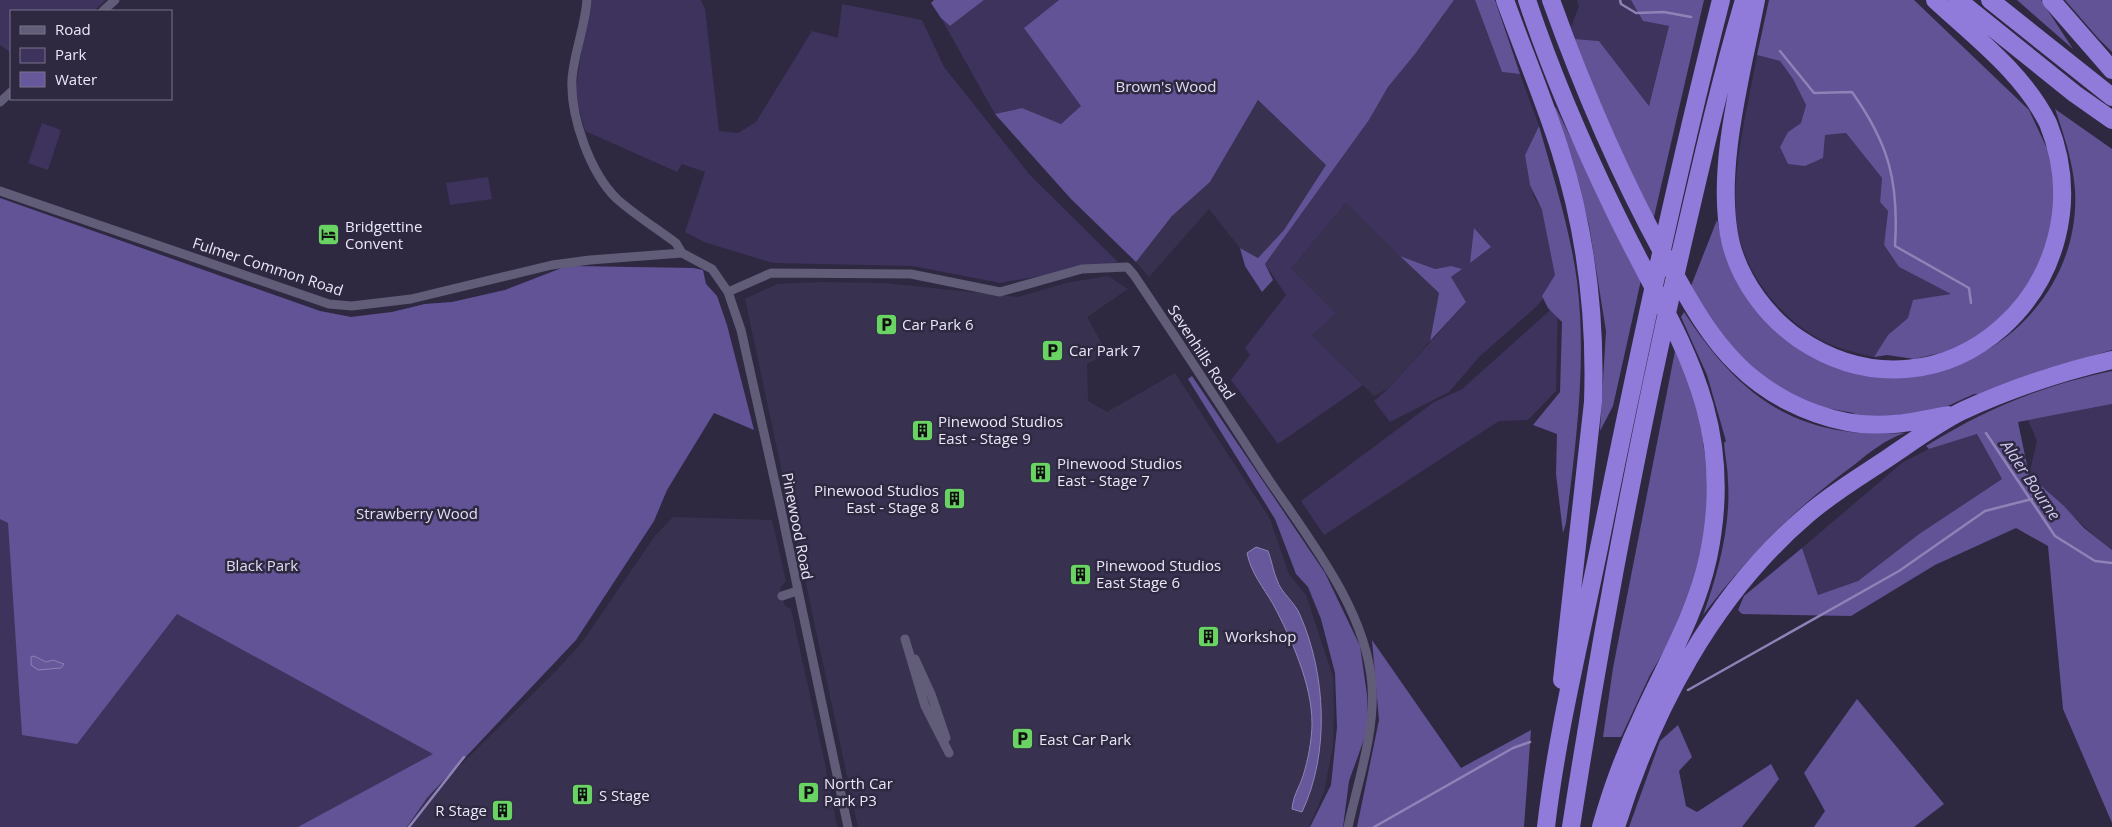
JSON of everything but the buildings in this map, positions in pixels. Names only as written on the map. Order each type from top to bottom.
[{"type":"highway","points":[[1505,0],[1560,150],[1580,231],[1591,300],[1595,359],[1593,402],[1560,695],[1558,738],[1546,827]]},
{"type":"highway","points":[[1527,0],[1550,64],[1586,150],[1690,359],[1705,404],[1714,452],[1716,498],[1713,530],[1696,601],[1632,740],[1600,827]]},
{"type":"highway","points":[[1551,0],[1603,132],[1645,221],[1694,308],[1719,344],[1739,366],[1760,384],[1786,400],[1823,416],[1847,422],[1894,424],[1960,412]]},
{"type":"highway","points":[[1558,738],[1574,673],[1644,327],[1722,0]]},
{"type":"highway","points":[[1572,827],[1607,612],[1658,353],[1720,85],[1744,0]]},
{"type":"highway","points":[[1756,0],[1726,173],[1727,220],[1738,264],[1748,285],[1764,307],[1780,325],[1803,341],[1822,353],[1853,364],[1902,370],[1925,368],[1963,356],[1993,340],[2017,320],[2039,292],[2050,272],[2059,247],[2066,215],[2062,164],[2053,135],[2042,112],[2018,79],[1935,0]]},
{"type":"highway","points":[[1958,0],[2075,94],[2112,120]]},
{"type":"highway","points":[[1990,0],[2112,97]]},
{"type":"highway","points":[[2051,0],[2112,70]]},
{"type":"highway","points":[[1616,827],[1641,753],[1674,688],[1717,614],[1756,565],[1807,515],[1848,484],[1960,412],[2033,383],[2112,360]]},
{"type":"street","points":[[104,10],[115,0]]},
{"type":"street","points":[[587,0],[585,20],[572,79],[575,120],[590,159],[616,198],[676,243],[682,253]]},
{"type":"street","points":[[0,102],[10,93]]},
{"type":"street","name":"Fulmer Common Road","points":[[0,191],[329,304],[349,306],[411,298],[552,265],[682,253]]},
{"type":"street","name":"Pinewood Road","points":[[682,253],[712,269],[728,292],[743,340],[826,716],[848,827]]},
{"type":"street","name":"Sevenhills Road","points":[[728,292],[771,273],[911,274],[1000,292],[1082,269],[1127,267],[1317,551],[1350,609],[1365,649],[1372,685],[1371,723],[1348,827]]},
{"type":"street","points":[[782,596],[797,591]]},
{"type":"street","points":[[905,639],[932,694],[949,753],[924,706],[905,639]]},
{"type":"shaded area","points":[[1258,100],[1326,165],[1284,230],[1258,258],[1240,248],[1209,209],[1149,277],[1136,262],[1172,216],[1210,182]]},
{"type":"shaded area","points":[[1346,203],[1439,293],[1430,341],[1389,388],[1374,396],[1312,335],[1291,269]]},
{"type":"shaded area","points":[[1108,276],[1128,289],[1087,317],[1107,353],[1087,364],[1088,401],[1107,412],[1175,373],[1270,519],[1289,574],[1306,595],[1333,677],[1334,711],[1333,746],[1324,792],[1309,827],[858,827],[745,299],[777,284],[820,282],[884,283],[1018,297],[1066,283]]},
{"type":"shaded area","points":[[673,517],[772,520],[786,581],[780,588],[785,606],[791,609],[837,827],[407,827],[427,798],[556,671],[583,641],[655,536]]},
{"type":"green space","points":[[0,0],[106,0],[95,10],[10,10],[10,52],[0,45]]},
{"type":"green space","points":[[592,0],[701,0],[705,9],[719,131],[738,133],[756,122],[812,31],[838,38],[842,4],[922,20],[944,67],[1030,175],[1118,262],[1000,283],[913,266],[773,263],[704,242],[685,232],[705,172],[682,164],[677,172],[585,131],[575,94],[588,9]]},
{"type":"green space","points":[[934,0],[984,0],[950,26],[941,18],[931,3]]},
{"type":"green space","points":[[984,0],[1059,0],[1025,28],[1082,106],[1061,124],[1022,108],[995,114],[941,18],[950,26]]},
{"type":"green space","name":"Brown's Wood","points":[[1059,0],[1454,0],[1415,54],[1388,87],[1369,120],[1265,264],[1273,280],[1262,292],[1245,266],[1240,248],[1258,258],[1284,230],[1326,165],[1258,100],[1210,182],[1172,216],[1136,262],[1071,199],[995,114],[1022,108],[1061,124],[1081,106],[1024,28]]},
{"type":"green space","points":[[1454,0],[1475,0],[1502,72],[1520,74],[1539,126],[1525,155],[1534,197],[1542,210],[1563,275],[1537,306],[1480,356],[1449,392],[1390,422],[1374,401],[1389,388],[1465,303],[1450,277],[1451,266],[1435,269],[1400,256],[1346,203],[1291,269],[1336,313],[1312,335],[1363,385],[1278,444],[1231,380],[1250,355],[1245,348],[1286,295],[1265,264],[1369,120],[1388,87],[1415,54]]},
{"type":"green space","points":[[1475,0],[1495,0],[1520,74],[1502,72]]},
{"type":"green space","points":[[1577,0],[1631,0],[1644,21],[1669,26],[1649,106],[1599,41],[1575,39],[1571,27],[1579,6]]},
{"type":"green space","points":[[1631,0],[1704,0],[1653,221],[1613,137],[1575,39],[1599,41],[1649,106],[1669,26],[1643,21]]},
{"type":"green space","points":[[1769,0],[1914,0],[2029,110],[2052,159],[2056,210],[2046,260],[2019,302],[1987,332],[1953,350],[1914,359],[1887,355],[1874,357],[1888,335],[1908,318],[1913,300],[1951,294],[1899,267],[1884,245],[1888,211],[1880,202],[1882,178],[1846,133],[1825,135],[1823,158],[1805,166],[1788,164],[1780,147],[1788,132],[1801,123],[1806,105],[1793,79],[1780,61],[1757,55]]},
{"type":"green space","points":[[2017,0],[2041,0],[2073,49]]},
{"type":"green space","points":[[2065,0],[2112,0],[2112,52],[2098,38]]},
{"type":"green space","points":[[1757,55],[1780,61],[1793,79],[1806,105],[1801,123],[1788,132],[1825,135],[1846,133],[1882,178],[1880,202],[1888,211],[1884,245],[1899,267],[1952,294],[1907,319],[1882,344],[1874,357],[1829,344],[1807,332],[1793,321],[1766,293],[1747,260],[1737,225],[1735,205],[1736,184],[1741,140]]},
{"type":"green space","points":[[1549,104],[1556,108],[1641,280],[1613,406],[1600,431],[1606,331],[1589,225],[1576,178]]},
{"type":"green space","points":[[2055,109],[2112,149],[2112,350],[2046,369],[1986,394],[1974,394],[1950,405],[1923,413],[1861,418],[1853,413],[1816,406],[1776,388],[1721,337],[1691,286],[1717,220],[1730,263],[1773,319],[1797,346],[1843,369],[1890,377],[1938,371],[1983,353],[2021,324],[2051,286],[2070,241],[2075,190],[2074,180],[2068,149]]},
{"type":"green space","points":[[42,123],[61,130],[48,170],[28,163]]},
{"type":"green space","points":[[1539,126],[1570,242],[1580,311],[1581,372],[1577,433],[1566,523],[1563,533],[1556,474],[1557,434],[1533,425],[1560,392],[1562,322],[1548,308],[1542,296],[1555,275],[1542,210],[1530,185],[1525,155]]},
{"type":"green space","points":[[488,177],[492,199],[450,205],[446,183]]},
{"type":"green space","name":"Strawberry Wood","points":[[0,198],[320,311],[351,317],[392,312],[425,304],[452,302],[505,290],[567,266],[693,268],[703,270],[699,293],[427,796],[405,827],[0,827]]},
{"type":"green space","name":"Strawberry Wood","points":[[0,198],[320,311],[351,317],[392,312],[425,304],[452,302],[505,290],[567,266],[693,268],[703,270],[706,284],[717,296],[727,325],[754,430],[714,413],[667,490],[654,521],[576,640],[427,798],[407,827],[298,827],[433,754],[177,614],[77,744],[22,735],[8,523],[0,519]]},
{"type":"green space","points":[[1474,228],[1491,247],[1470,263]]},
{"type":"green space","points":[[1400,256],[1435,269],[1451,266],[1462,269],[1451,277],[1466,302],[1430,341],[1439,293]]},
{"type":"green space","points":[[1558,303],[1556,391],[1528,420],[1499,421],[1324,535],[1301,501],[1434,402],[1462,389]]},
{"type":"green space","points":[[1684,312],[1705,342],[1728,369],[1751,390],[1776,408],[1803,421],[1833,429],[1867,433],[1905,433],[1885,442],[1872,451],[1792,516],[1737,573],[1703,615],[1714,583],[1725,532],[1728,472],[1724,443],[1726,441],[1707,375],[1681,317]]},
{"type":"green space","points":[[1675,351],[1693,392],[1700,418],[1710,496],[1702,559],[1680,623],[1650,675],[1621,737],[1603,737],[1613,668]]},
{"type":"green space","points":[[2112,371],[2112,404],[2018,422],[2029,475],[2064,506],[2084,528],[2112,550],[2112,823],[2063,709],[2048,546],[2016,528],[1935,565],[1851,616],[1742,614],[1738,610],[1744,596],[1802,548],[1818,595],[1858,581],[1919,534],[2002,479],[1977,434],[1929,449],[1926,446],[1971,420],[2015,400],[2038,391]]},
{"type":"green space","points":[[1192,376],[1325,573],[1360,646],[1367,695],[1368,728],[1349,781],[1343,827],[1310,827],[1331,785],[1337,727],[1335,673],[1321,619],[1308,587],[1296,574],[1275,519],[1188,379]]},
{"type":"green space","points":[[2112,404],[2112,550],[2029,475],[2037,441],[2028,420]]},
{"type":"green space","points":[[1977,434],[2002,479],[1919,534],[1858,581],[1818,595],[1802,548],[1903,462],[1929,449]]},
{"type":"green space","points":[[1372,640],[1461,768],[1531,730],[1524,827],[1357,827],[1379,720]]},
{"type":"green space","points":[[1857,699],[1944,804],[1914,827],[1814,827],[1825,811],[1804,773]]},
{"type":"green space","points":[[1678,725],[1692,757],[1679,771],[1686,806],[1697,812],[1771,764],[1779,779],[1742,827],[1629,827],[1660,741]]},
{"type":"water","points":[[1256,547],[1268,551],[1279,585],[1300,615],[1309,638],[1315,662],[1319,688],[1321,739],[1311,789],[1302,812],[1292,809],[1308,757],[1312,723],[1311,708],[1304,677],[1287,631],[1254,573],[1249,560],[1247,553]]},
{"type":"water","points":[[34,656],[46,662],[53,660],[64,664],[61,668],[38,670],[31,665],[31,657]]},
{"type":"waterway","name":"Alder Bourne","points":[[1620,0],[1621,4],[1636,13],[1664,12],[1691,17]]},
{"type":"waterway","name":"Alder Bourne","points":[[1780,51],[1814,93],[1852,92],[1875,129],[1889,164],[1895,202],[1895,246],[1969,288],[1971,303]]},
{"type":"waterway","name":"Alder Bourne","points":[[1986,433],[2055,536],[2095,561],[2112,563]]},
{"type":"waterway","points":[[1688,690],[1899,571],[1985,511],[2032,499]]},
{"type":"waterway","points":[[1374,827],[1513,748],[1530,742]]},
{"type":"waterway","points":[[409,827],[464,757]]},
{"type":"place","name":"Bridgettine Convent","points":[[329,235]]},
{"type":"place","name":"Car Park 6","points":[[886,324]]},
{"type":"place","name":"Car Park 7","points":[[1053,350]]},
{"type":"place","name":"Pinewood Studios East - Stage 9","points":[[922,430]]},
{"type":"place","name":"Pinewood Studios East - Stage 7","points":[[1041,472]]},
{"type":"place","name":"Pinewood Studios East - Stage 8","points":[[955,499]]},
{"type":"place","name":"Pinewood Studios East Stage 6","points":[[1080,574]]},
{"type":"place","name":"Workshop","points":[[1209,636]]},
{"type":"place","name":"East Car Park","points":[[1023,739]]},
{"type":"place","name":"North Car Park P3","points":[[808,792]]},
{"type":"place","name":"S Stage","points":[[583,795]]},
{"type":"place","name":"R Stage","points":[[503,810]]},
{"type":"park label","name":"Black Park","points":[[262,565]]}]
